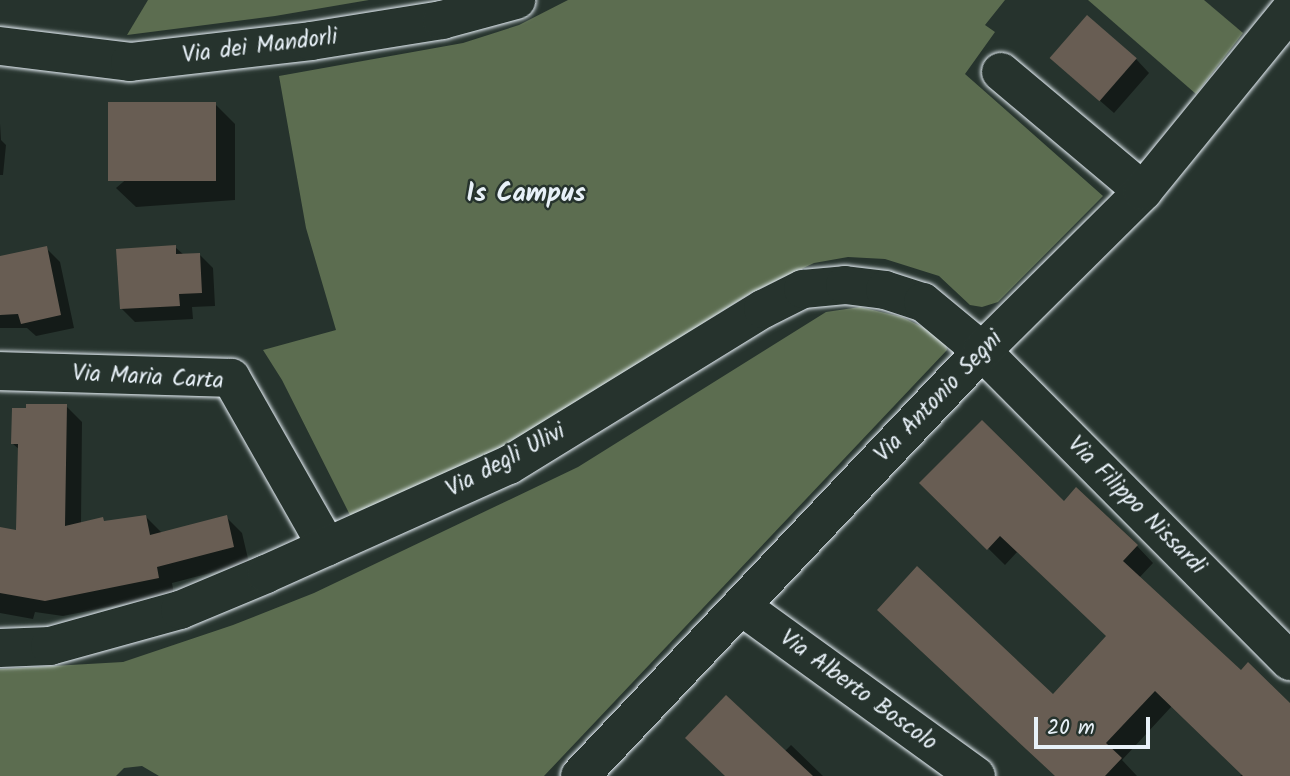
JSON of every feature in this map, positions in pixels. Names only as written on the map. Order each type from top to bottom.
[{"type":"street","name":"Via dei Mandorli","points":[[0,46],[130,62],[271,47],[442,20],[516,0]]},
{"type":"street","name":"Via Antonio Segni","points":[[580,776],[982,351],[1143,191],[1290,11]]},
{"type":"street","points":[[1001,72],[1143,191]]},
{"type":"street","name":"Via degli Ulivi","points":[[0,648],[50,646],[180,610],[327,547],[509,465],[763,309],[803,289],[859,286],[885,290],[923,302],[982,351]]},
{"type":"street","name":"Via Filippo Nissardi","points":[[982,351],[1290,661]]},
{"type":"street","name":"Via Maria Carta","points":[[0,371],[231,378],[327,547]]},
{"type":"street","name":"Via Alberto Boscolo","points":[[741,606],[976,776]]},
{"type":"green space","points":[[148,0],[369,0],[275,16],[127,35]]},
{"type":"green space","points":[[568,0],[1005,0],[985,25],[995,32],[965,74],[1103,196],[998,302],[982,307],[970,305],[939,276],[885,259],[848,257],[814,263],[751,293],[517,440],[351,517],[282,380],[263,350],[336,330],[306,228],[279,76],[463,43],[519,25]]},
{"type":"green space","points":[[1088,0],[1204,0],[1243,33],[1196,94]]},
{"type":"green space","points":[[860,307],[902,317],[945,338],[947,350],[544,776],[159,776],[142,766],[124,768],[116,776],[0,776],[0,669],[123,662],[233,625],[314,593],[578,467],[826,312]]},
{"type":"building","points":[[1087,15],[1137,58],[1099,101],[1050,58]]},
{"type":"building","points":[[108,102],[216,102],[216,181],[108,181]]},
{"type":"building","points":[[176,245],[176,254],[200,253],[202,293],[179,294],[180,306],[120,309],[116,249]]},
{"type":"building","points":[[47,246],[61,315],[21,324],[18,314],[0,315],[0,256]]},
{"type":"building","points":[[26,404],[67,404],[65,526],[103,517],[104,521],[146,515],[150,535],[227,515],[234,547],[157,567],[159,578],[45,601],[0,593],[0,527],[16,530],[18,444],[11,444],[12,408],[26,408]]},
{"type":"building","points":[[982,420],[1064,501],[1076,487],[1138,545],[1123,561],[1241,670],[1248,662],[1290,703],[1290,776],[1243,776],[1155,691],[1106,743],[1122,758],[1105,776],[1055,776],[877,610],[917,566],[1053,694],[1106,636],[1000,536],[987,550],[919,483]]},
{"type":"building","points":[[726,695],[813,776],[725,776],[685,738]]},
{"type":"district","name":"Is Campus","points":[[526,195]]}]
